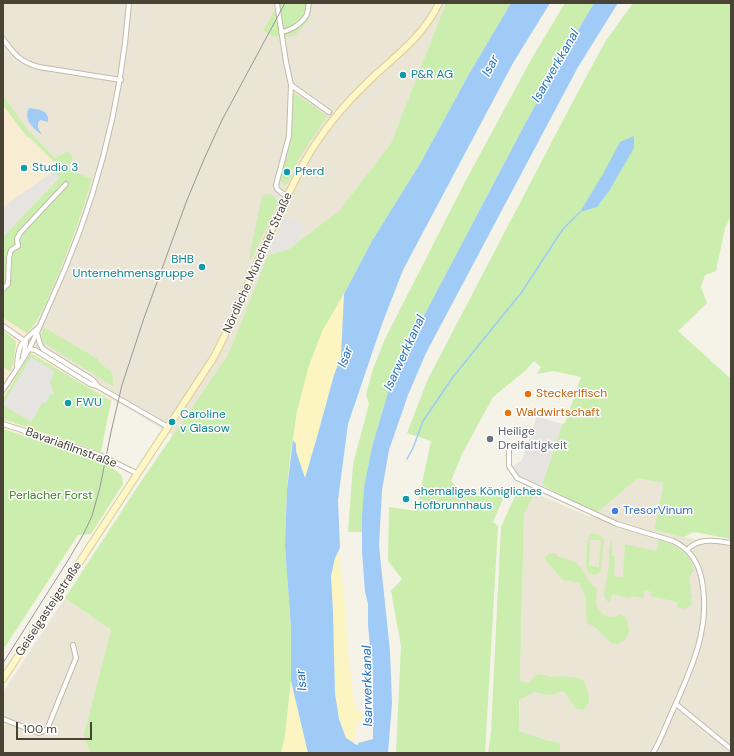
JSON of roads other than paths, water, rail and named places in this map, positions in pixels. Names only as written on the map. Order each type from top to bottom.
[{"type":"main road","name":"Nördliche Münchner Straße","points":[[95,538],[214,357],[263,246],[304,162],[320,136],[352,97],[416,38],[431,18],[438,3]]},
{"type":"main road","name":"Geiselgasteigstraße","points":[[3,679],[95,538]]},
{"type":"street","points":[[3,390],[34,340],[66,270],[87,213],[107,147],[121,80],[130,3]]},
{"type":"street","points":[[277,3],[291,85],[289,136],[276,189],[287,197]]},
{"type":"street","points":[[281,32],[287,31],[297,25],[306,16],[309,3]]},
{"type":"street","points":[[3,39],[15,55],[29,64],[39,67],[121,80]]},
{"type":"street","points":[[291,85],[329,112]]},
{"type":"street","points":[[3,290],[8,284],[9,258],[12,250],[18,246],[17,239],[20,233],[66,184]]},
{"type":"street","points":[[3,326],[25,341],[34,340]]},
{"type":"street","points":[[17,367],[20,346],[40,327]]},
{"type":"street","points":[[37,333],[43,349],[93,380],[97,386]]},
{"type":"street","points":[[22,359],[25,341]]},
{"type":"street","points":[[29,349],[35,350],[90,384],[97,386],[170,424]]},
{"type":"street","name":"Bavariafilmstraße","points":[[3,424],[100,455],[138,474]]},
{"type":"street","points":[[509,449],[509,466],[517,478],[604,519],[673,541],[687,550],[698,565],[702,577],[705,598],[705,614],[702,634],[695,660],[653,753]]},
{"type":"street","points":[[687,550],[692,544],[701,541],[731,543]]},
{"type":"street","points":[[3,719],[39,733],[46,730],[76,658],[72,645]]},
{"type":"street","points":[[676,704],[730,751]]},
{"type":"water","points":[[511,3],[550,3],[513,63],[403,270],[382,324],[348,424],[338,500],[340,548],[335,558],[331,576],[335,694],[339,719],[346,738],[358,745],[358,743],[373,739],[373,679],[368,625],[368,604],[365,592],[362,551],[364,487],[372,447],[389,389],[408,346],[526,122],[594,3],[618,3],[578,67],[426,353],[408,395],[389,450],[382,490],[379,546],[390,651],[392,703],[388,753],[308,753],[291,681],[291,628],[285,546],[287,490],[293,440],[296,444],[296,451],[305,478],[334,375],[341,357],[344,294],[372,241],[421,162],[469,74]]},
{"type":"water","points":[[29,108],[43,111],[47,115],[48,122],[40,120],[38,123],[38,128],[42,135],[32,127],[28,120],[27,112]]},
{"type":"water","points":[[634,136],[634,148],[609,191],[597,207],[580,212],[620,142]]},
{"type":"waterway","points":[[407,459],[413,448],[423,421],[453,377],[521,293],[563,229],[580,212]]},
{"type":"tram line","points":[[3,663],[67,562],[92,516],[100,487],[122,385],[144,318],[187,200],[222,120],[285,3]]},
{"type":"place","name":"P&R AG","points":[[403,75]]},
{"type":"place","name":"Studio 3","points":[[24,168]]},
{"type":"place","name":"Pferd","points":[[287,172]]},
{"type":"place","name":"BHB Unternehmensgruppe","points":[[202,267]]},
{"type":"place","name":"Steckerlfisch","points":[[528,394]]},
{"type":"place","name":"FWU","points":[[68,403]]},
{"type":"place","name":"Waldwirtschaft","points":[[508,413]]},
{"type":"place","name":"Caroline v Glasow","points":[[172,422]]},
{"type":"place","name":"Heilige Dreifaltigkeit","points":[[490,439]]},
{"type":"place","name":"ehemaliges Königliches Hofbrunnhaus","points":[[406,499]]},
{"type":"place","name":"TresorVinum","points":[[615,511]]},
{"type":"water label","name":"Isar","points":[[491,66]]},
{"type":"water label","name":"Isarwerkkanal","points":[[556,66]]},
{"type":"water label","name":"Isarwerkkanal","points":[[405,353]]},
{"type":"water label","name":"Isar","points":[[346,357]]},
{"type":"water label","name":"Isar","points":[[302,680]]},
{"type":"water label","name":"Isarwerkkanal","points":[[368,686]]},
{"type":"park label","name":"Perlacher Forst","points":[[51,496]]}]
